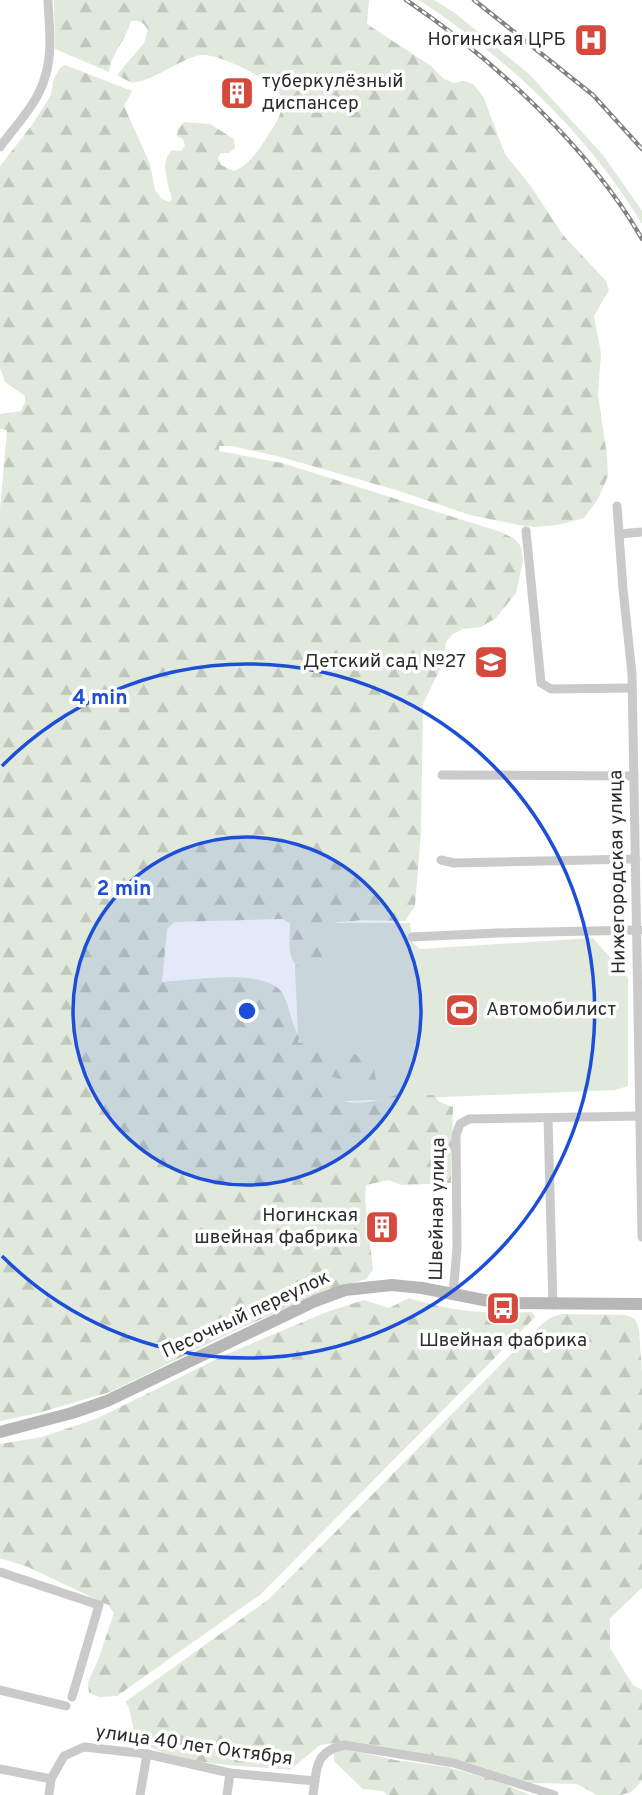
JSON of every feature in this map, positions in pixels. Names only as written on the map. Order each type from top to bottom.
[{"type":"main road","name":"Песочный переулок","points":[[0,1432],[107,1401],[315,1301],[345,1290],[392,1285],[499,1303],[642,1304]]},
{"type":"street","points":[[0,147],[40,92],[46,76],[49,56],[48,0]]},
{"type":"street","name":"Нижегородская улица","points":[[617,506],[637,674],[632,688],[634,776],[639,814],[636,859],[642,1237]]},
{"type":"street","points":[[526,531],[540,679],[544,685],[551,689],[632,688]]},
{"type":"street","points":[[619,534],[642,532]]},
{"type":"street","points":[[442,775],[634,776]]},
{"type":"street","points":[[441,860],[454,863],[636,859]]},
{"type":"street","points":[[412,937],[639,930]]},
{"type":"street","points":[[553,1305],[548,1118],[641,1116]]},
{"type":"street","name":"Швейная улица","points":[[453,1295],[457,1248],[456,1135],[460,1124],[469,1119],[548,1118]]},
{"type":"street","points":[[0,1572],[99,1605],[72,1697]]},
{"type":"street","points":[[0,1689],[66,1706]]},
{"type":"street","points":[[313,1795],[321,1757],[327,1750],[345,1745],[454,1763],[554,1795]]},
{"type":"street","name":"улица 40 лет Октября","points":[[51,1779],[64,1756],[84,1747],[147,1754],[230,1773],[315,1781]]},
{"type":"street","points":[[140,1795],[147,1754]]},
{"type":"street","points":[[0,1769],[51,1779],[48,1795]]},
{"type":"street","points":[[227,1795],[230,1773]]},
{"type":"green space","points":[[54,0],[369,0],[367,24],[431,66],[444,79],[454,83],[463,81],[473,84],[483,96],[505,154],[530,185],[563,235],[606,281],[609,290],[594,316],[601,353],[598,395],[608,476],[598,499],[584,518],[558,525],[534,527],[470,515],[399,491],[281,457],[232,446],[219,446],[219,451],[282,463],[501,532],[521,546],[523,561],[516,593],[496,618],[481,627],[463,629],[453,634],[446,642],[442,665],[423,704],[421,831],[415,906],[405,921],[362,920],[331,923],[325,934],[320,962],[316,968],[306,969],[298,966],[291,956],[290,923],[282,919],[174,922],[167,929],[162,982],[228,977],[263,981],[276,987],[284,996],[299,1037],[298,1043],[311,1043],[324,1049],[355,1054],[374,1068],[376,1080],[368,1087],[325,1076],[323,1080],[330,1092],[339,1099],[362,1103],[412,1090],[421,1095],[433,1095],[440,1102],[453,1107],[451,1183],[401,1185],[389,1180],[366,1185],[373,1270],[366,1279],[325,1292],[243,1327],[110,1392],[0,1421],[0,509],[7,430],[0,429],[0,414],[21,411],[25,396],[5,382],[0,368],[0,166],[32,125],[51,95],[54,78],[65,65],[132,91],[124,106],[150,164],[155,190],[162,199],[170,202],[172,199],[166,160],[172,150],[181,151],[185,146],[183,139],[177,136],[178,129],[184,122],[210,124],[234,139],[235,148],[229,153],[221,153],[218,158],[221,165],[234,171],[249,161],[260,147],[273,128],[282,107],[281,97],[269,83],[233,63],[210,56],[202,55],[185,60],[138,82],[131,82],[117,75],[144,43],[148,30],[137,21],[131,21],[109,72],[55,49]]},
{"type":"green space","points":[[419,0],[434,0],[455,13],[530,75],[603,155],[642,211],[642,224],[597,159],[543,100],[483,46]]},
{"type":"green space","name":"Автомобилист","points":[[293,923],[410,923],[412,942],[420,949],[593,938],[628,978],[628,1086],[615,1090],[301,1103]]},
{"type":"green space","points":[[409,1298],[470,1311],[532,1312],[535,1317],[261,1594],[117,1696],[99,1697],[89,1693],[88,1682],[114,1613],[108,1605],[28,1567],[0,1558],[0,1444],[42,1437],[98,1418],[227,1354],[324,1313],[364,1300],[389,1308]]},
{"type":"green space","points":[[561,1314],[626,1315],[635,1319],[639,1329],[642,1373],[642,1588],[610,1618],[610,1648],[633,1685],[642,1690],[642,1781],[631,1792],[621,1795],[597,1795],[577,1784],[532,1783],[456,1759],[350,1741],[320,1745],[290,1770],[187,1759],[166,1754],[135,1736],[129,1707],[125,1702],[268,1600],[535,1330],[550,1318]]},
{"type":"green space","points":[[341,1748],[395,1760],[447,1767],[497,1781],[530,1795],[387,1795],[383,1791],[363,1789],[334,1761],[334,1752]]},
{"type":"railway","points":[[406,0],[472,49],[537,108],[595,172],[642,239]]},
{"type":"railway","points":[[474,0],[593,95],[642,149]]},
{"type":"place","name":"Ногинская ЦРБ","points":[[591,40]]},
{"type":"place","name":"туберкулёзный диспансер","points":[[237,93]]},
{"type":"place","name":"Детский сад №27","points":[[491,662]]},
{"type":"place","name":"Автомобилист","points":[[462,1010]]},
{"type":"place","name":"Ногинская швейная фабрика","points":[[382,1227]]},
{"type":"place","name":"Швейная фабрика","points":[[503,1308]]}]
